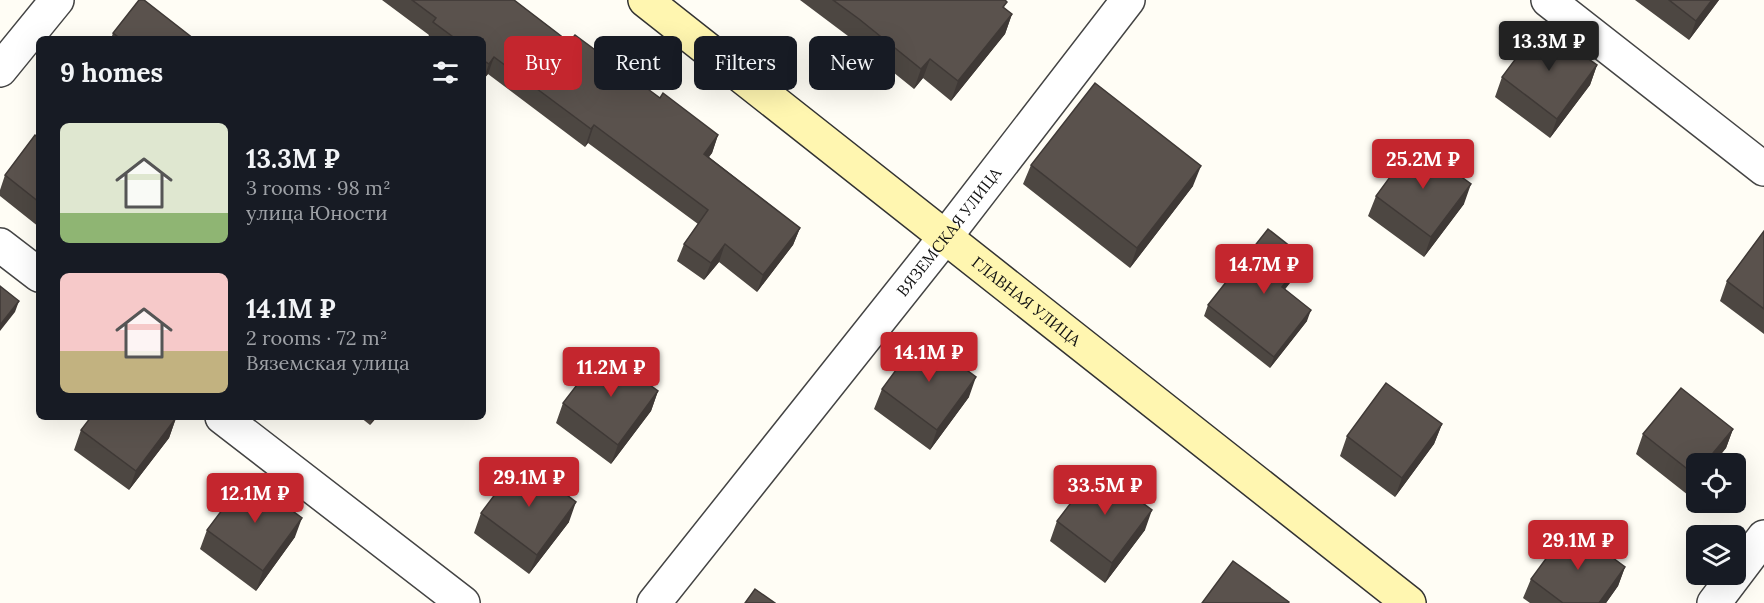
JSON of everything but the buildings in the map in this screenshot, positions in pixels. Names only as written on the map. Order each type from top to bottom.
[{"type":"street","points":[[0,70],[57,0]]},
{"type":"street","name":"ГЛАВНАЯ УЛИЦА","points":[[645,0],[1409,603]]},
{"type":"street","name":"ВЯЗЕМСКАЯ УЛИЦА","points":[[654,603],[946,237],[1128,0]]},
{"type":"street","points":[[1548,0],[1764,169]]},
{"type":"street","points":[[0,245],[36,273]]},
{"type":"street","points":[[226,420],[463,603]]},
{"type":"street","points":[[1714,603],[1764,537]]}]
